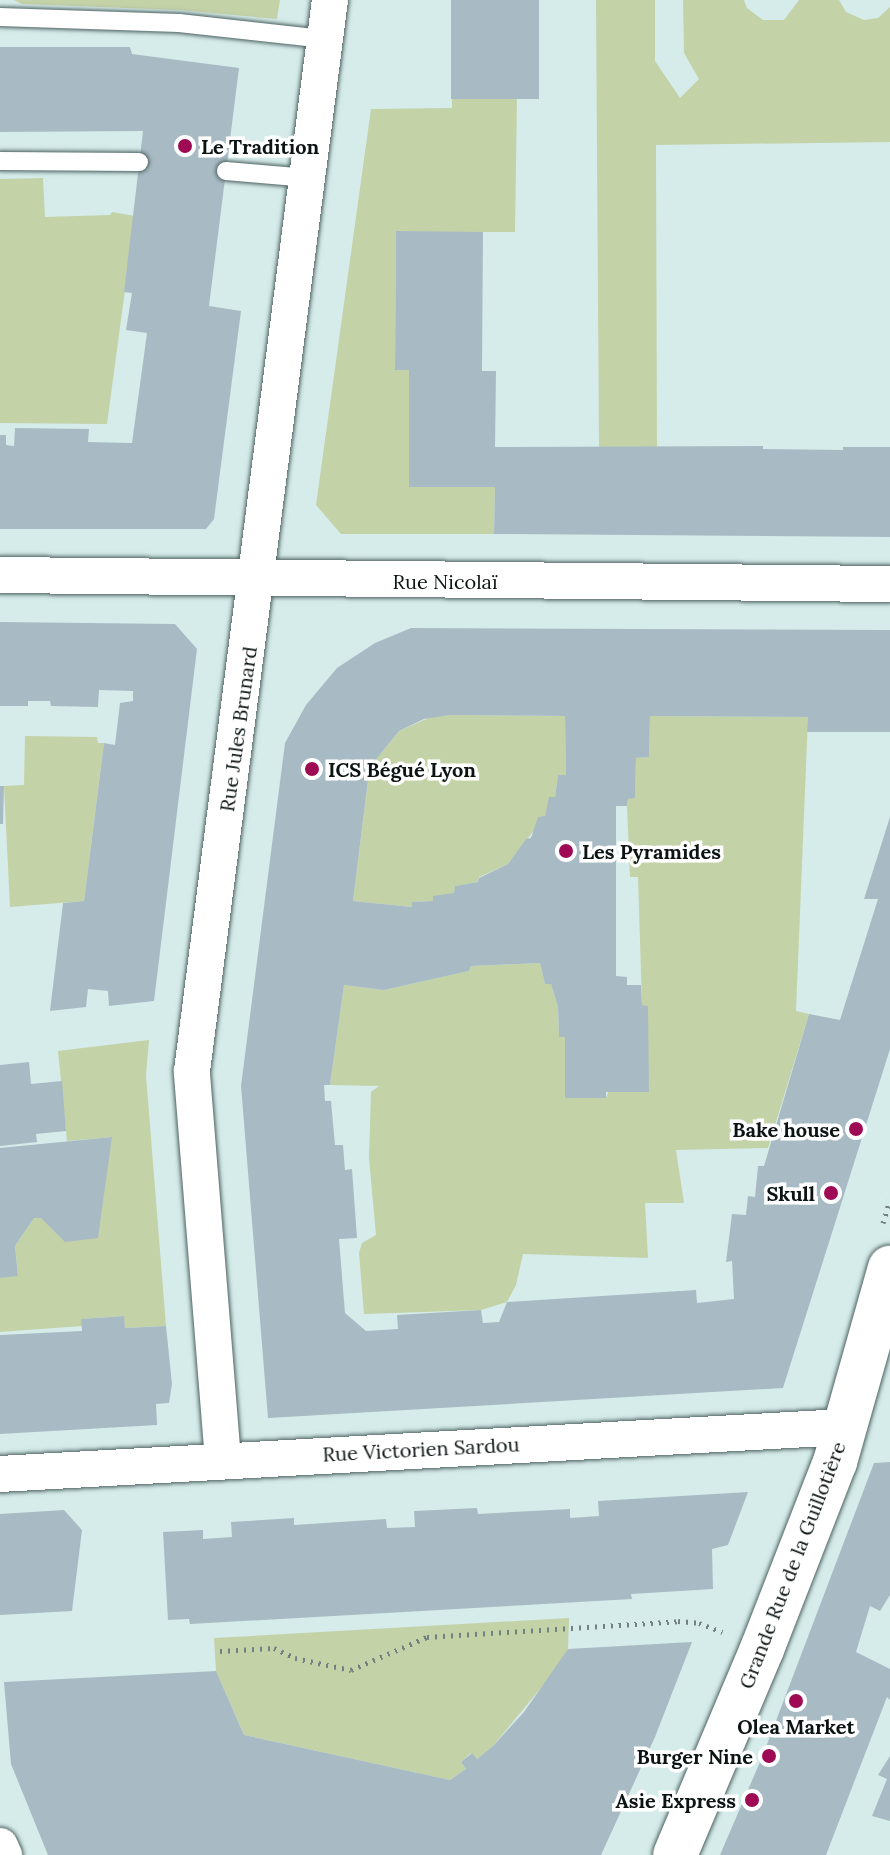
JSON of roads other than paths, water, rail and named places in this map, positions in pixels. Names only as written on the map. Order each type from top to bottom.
[{"type":"main road","name":"Grande Rue de la Guillotière","points":[[675,1855],[762,1649],[835,1462],[843,1427],[876,1363],[890,1268]]},
{"type":"street","name":"Rue Jules Brunard","points":[[223,1460],[192,1071],[258,579],[330,0]]},
{"type":"street","name":"Rue Nicolaï","points":[[0,575],[890,584]]},
{"type":"street","name":"Rue Victorien Sardou","points":[[0,1474],[843,1427]]},
{"type":"street","points":[[0,1846],[4,1855]]},
{"type":"lane","points":[[0,17],[179,23],[325,39]]},
{"type":"lane","points":[[0,161],[139,162]]},
{"type":"lane","points":[[226,171],[308,178]]},
{"type":"place","name":"Le Tradition","points":[[185,146]]},
{"type":"place","name":"ICS Bégué Lyon","points":[[312,769]]},
{"type":"place","name":"Les Pyramides","points":[[566,851]]},
{"type":"place","name":"Bake house","points":[[856,1129]]},
{"type":"place","name":"Skull","points":[[831,1193]]},
{"type":"place","name":"Olea Market","points":[[796,1701]]},
{"type":"place","name":"Burger Nine","points":[[769,1756]]},
{"type":"place","name":"Asie Express","points":[[752,1800]]}]
